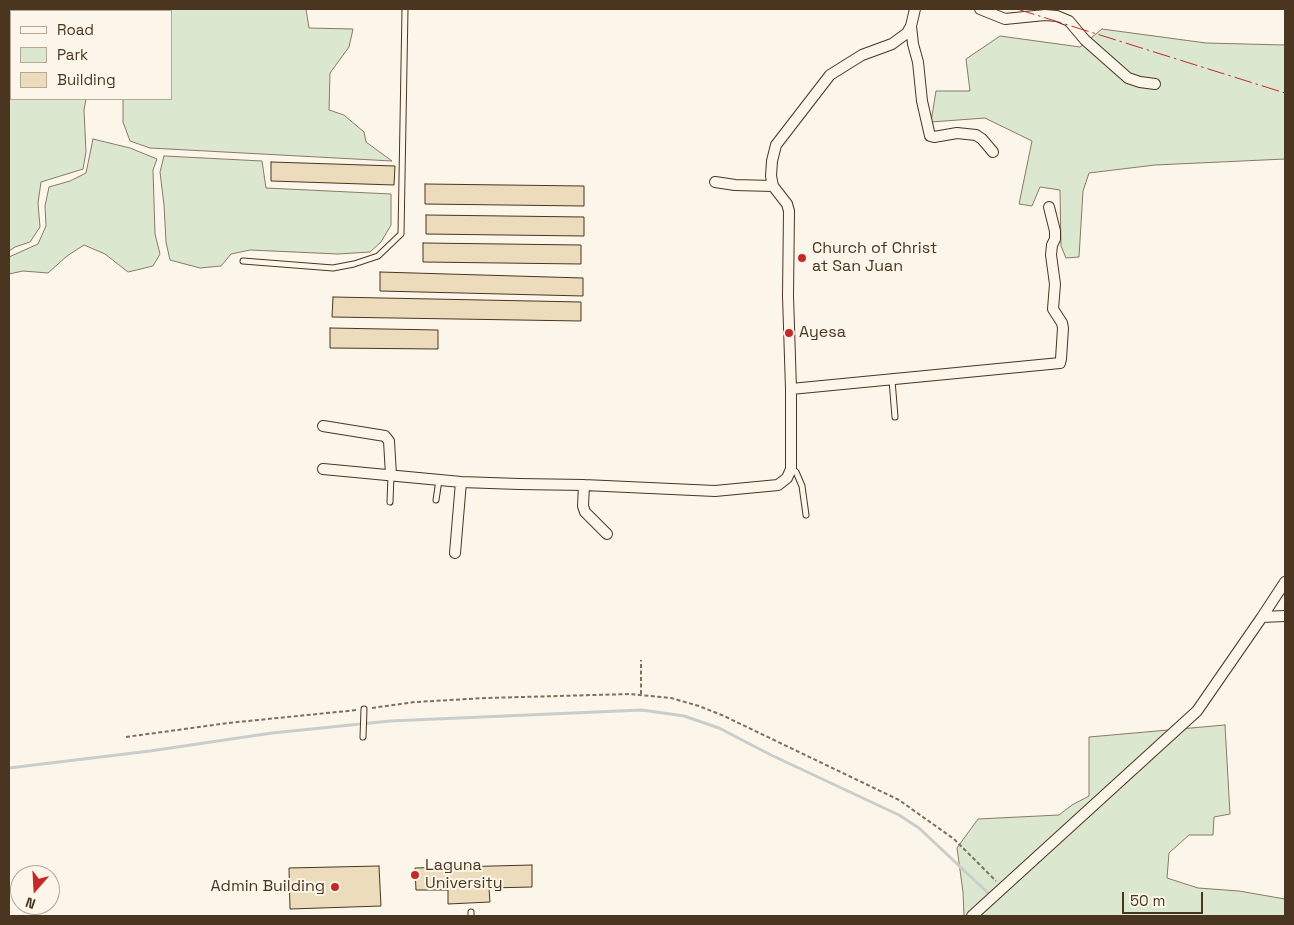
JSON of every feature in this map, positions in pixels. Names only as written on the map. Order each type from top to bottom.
[{"type":"street","points":[[323,469],[461,482],[715,491],[778,485],[787,478],[791,469],[792,389],[788,296],[789,211],[787,204],[773,186],[771,176],[776,145],[830,75],[862,55],[892,44],[907,33],[911,26],[915,9]]},
{"type":"street","points":[[980,9],[1005,19],[1045,15],[1057,16],[1069,21],[1085,40],[1128,78],[1155,84]]},
{"type":"street","points":[[911,26],[928,133],[934,137],[957,133],[976,135],[982,138],[993,152]]},
{"type":"street","points":[[716,182],[736,185],[773,186]]},
{"type":"street","points":[[792,389],[1060,363],[1063,328],[1053,309],[1055,284],[1051,255],[1055,231],[1049,207]]},
{"type":"street","points":[[323,426],[385,436],[389,441],[391,475]]},
{"type":"street","points":[[455,554],[461,482]]},
{"type":"street","points":[[584,485],[583,506],[585,512],[607,534]]},
{"type":"street","points":[[972,916],[1198,710],[1285,582]]},
{"type":"street","points":[[1262,617],[1285,616]]},
{"type":"lane","points":[[243,261],[333,268],[354,264],[378,256],[401,234],[405,9]]},
{"type":"lane","points":[[892,380],[895,417]]},
{"type":"lane","points":[[791,469],[796,472],[802,486],[806,515]]},
{"type":"lane","points":[[390,502],[391,475]]},
{"type":"lane","points":[[436,500],[439,480]]},
{"type":"lane","points":[[363,737],[364,709]]},
{"type":"path","points":[[641,660],[641,694]]},
{"type":"path","points":[[126,737],[228,723],[454,699],[641,694],[671,698],[724,716],[899,800],[954,839],[1003,888]]},
{"type":"green space","points":[[9,9],[67,9],[10,10],[10,100],[86,100],[84,110],[86,152],[83,169],[41,182],[38,203],[40,227],[30,242],[9,251]]},
{"type":"green space","points":[[73,9],[306,9],[309,28],[353,29],[349,47],[330,73],[329,110],[344,115],[364,132],[366,142],[392,161],[150,148],[130,141],[123,122],[123,100],[172,100],[172,10]]},
{"type":"green space","points":[[1102,29],[1206,43],[1285,45],[1285,159],[1155,165],[1089,173],[1083,191],[1079,257],[1066,258],[1061,246],[1060,190],[1040,187],[1032,206],[1019,204],[1032,141],[985,118],[931,122],[936,91],[970,91],[966,59],[1000,36],[1080,47]]},
{"type":"green space","points":[[93,139],[130,148],[157,159],[153,170],[155,234],[160,254],[153,266],[128,272],[105,254],[84,245],[67,256],[48,273],[23,271],[9,274],[9,257],[38,244],[46,226],[45,206],[49,187],[70,181],[86,173]]},
{"type":"green space","points":[[164,156],[262,161],[266,188],[391,194],[391,225],[381,242],[370,252],[338,254],[250,250],[231,254],[221,266],[200,268],[170,260],[166,242],[160,172]]},
{"type":"green space","points":[[1225,725],[1230,814],[1214,817],[1213,835],[1189,835],[1169,853],[1167,878],[1198,888],[1239,891],[1285,899],[1285,916],[964,916],[957,848],[978,819],[1059,815],[1089,796],[1089,737]]},
{"type":"building","points":[[271,162],[395,166],[394,185],[271,181]]},
{"type":"building","points":[[425,184],[584,186],[584,206],[425,204]]},
{"type":"building","points":[[426,215],[584,217],[584,236],[426,234]]},
{"type":"building","points":[[423,243],[581,245],[581,264],[423,262]]},
{"type":"building","points":[[380,272],[583,278],[583,296],[380,291]]},
{"type":"building","points":[[333,297],[581,302],[581,321],[332,317]]},
{"type":"building","points":[[330,328],[438,330],[438,349],[330,348]]},
{"type":"building","points":[[532,865],[532,887],[489,888],[490,902],[448,904],[448,890],[416,890],[415,868]]},
{"type":"building","name":"Admin Building","points":[[379,866],[381,906],[290,909],[289,868]]},
{"type":"waterway","points":[[9,768],[150,751],[272,733],[390,721],[642,710],[684,716],[719,728],[771,755],[899,815],[919,828],[988,893]]},
{"type":"power","points":[[1017,9],[1285,93]]},
{"type":"place","name":"Church of Christ at San Juan","points":[[802,258]]},
{"type":"place","name":"Ayesa","points":[[789,333]]},
{"type":"place","name":"Laguna University","points":[[415,875]]},
{"type":"place","name":"Admin Building","points":[[335,887]]}]
